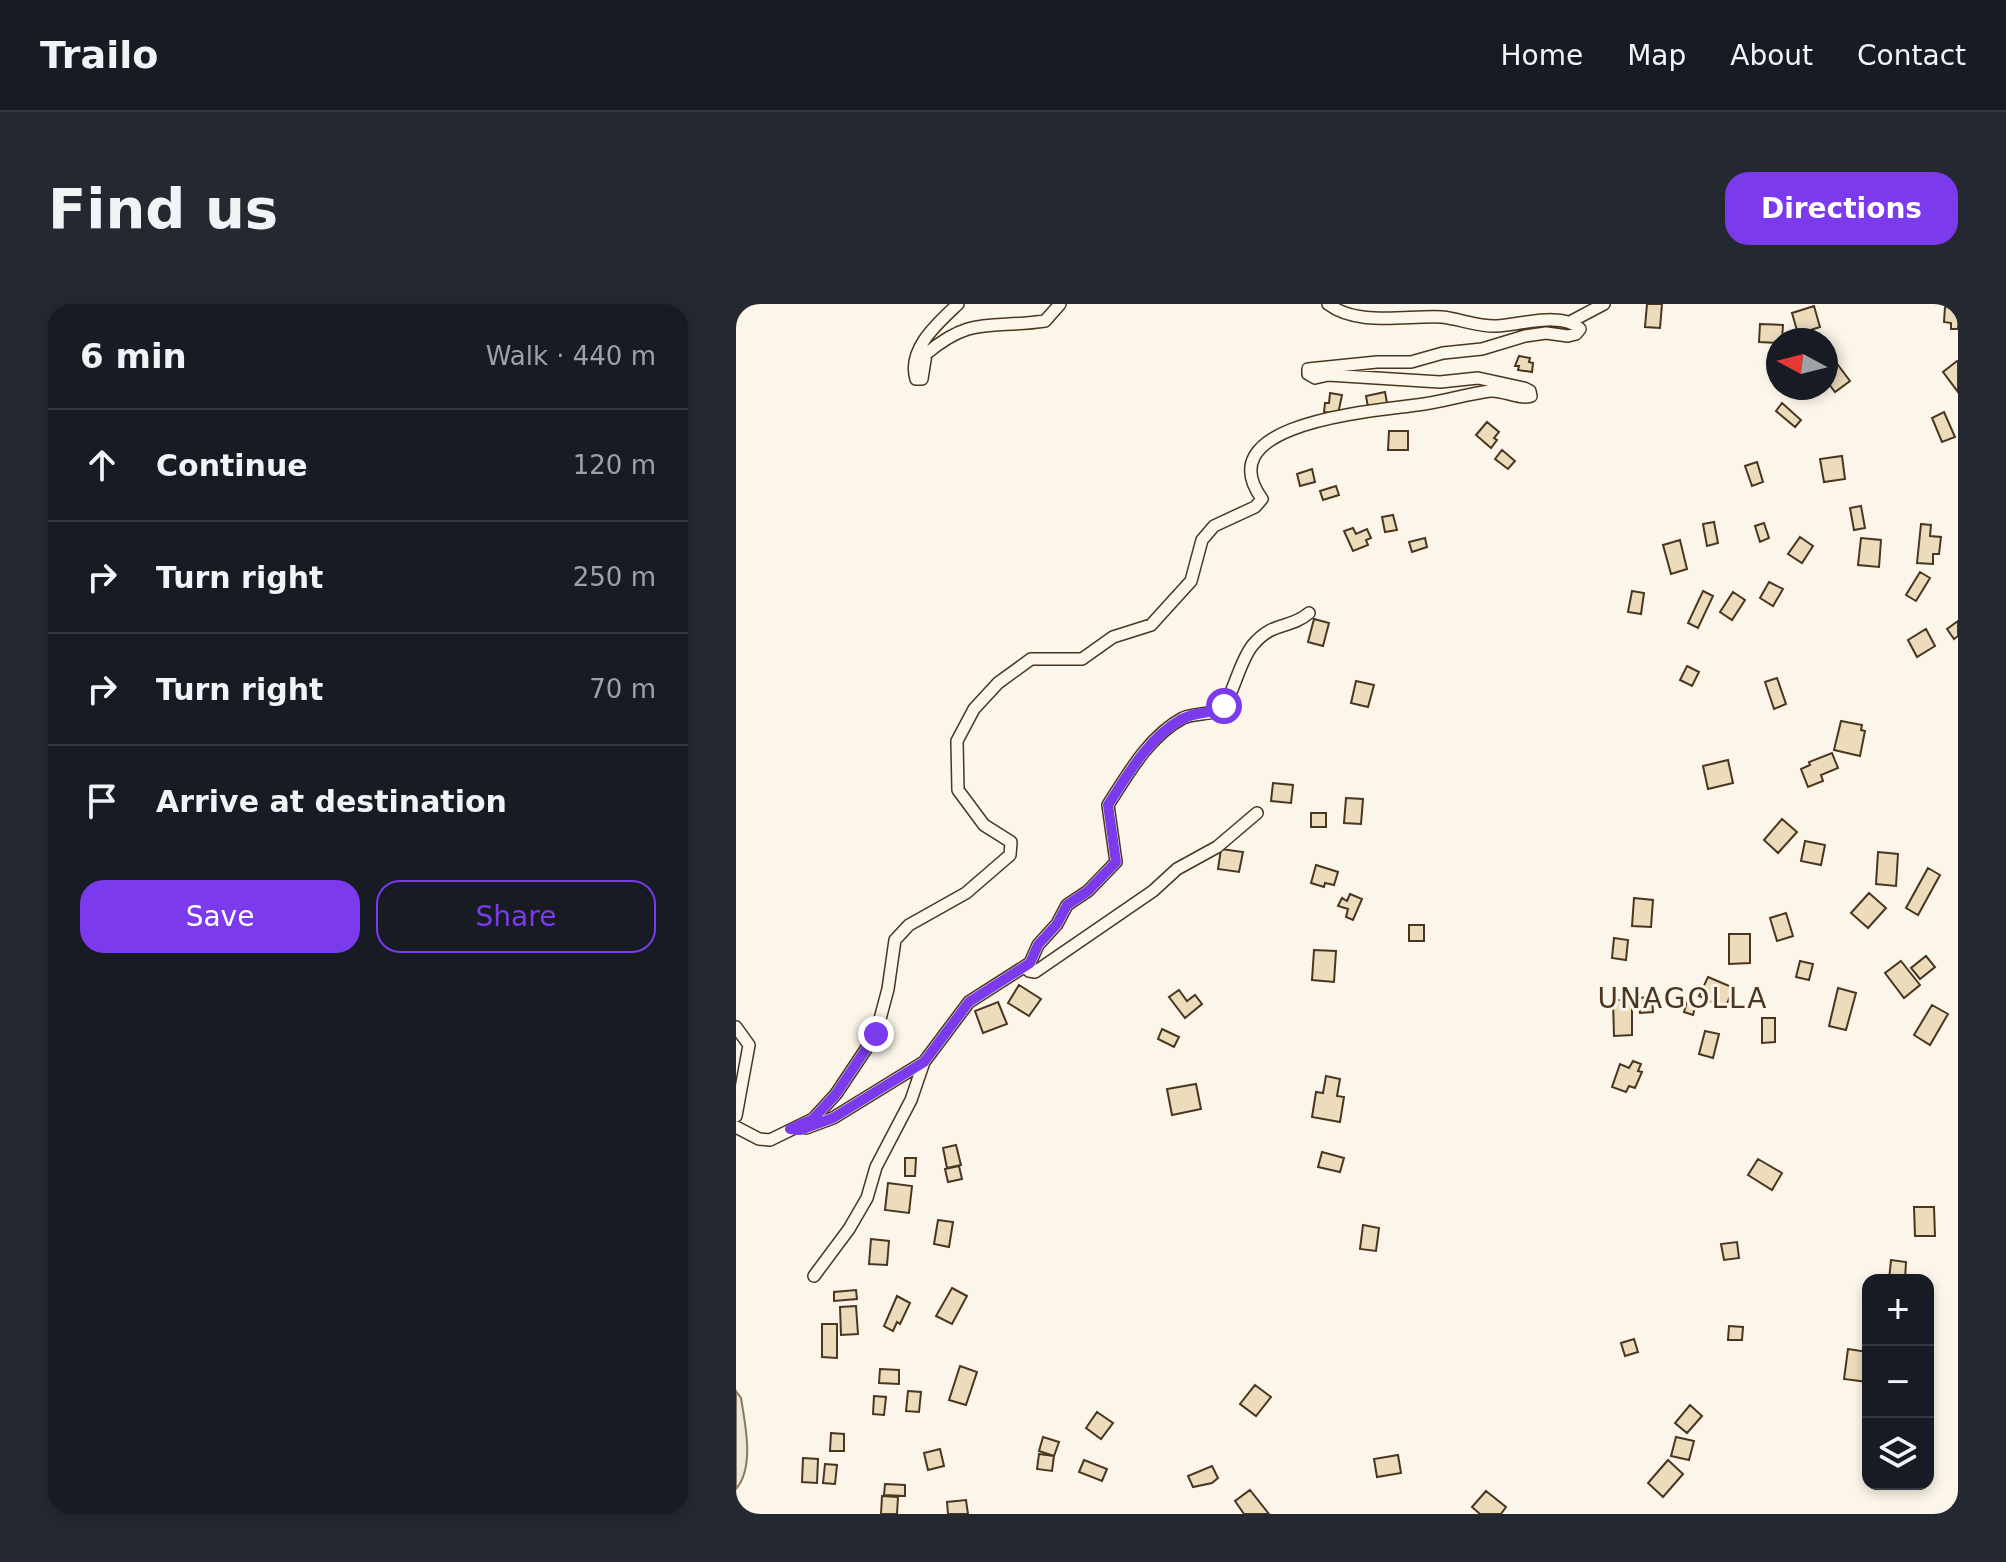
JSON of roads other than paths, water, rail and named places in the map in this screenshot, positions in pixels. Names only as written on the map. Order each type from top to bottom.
[{"type":"street","points":[[958,304],[916,352],[913,371],[916,379],[922,379],[926,354],[960,330],[982,324],[1020,325],[1045,321],[1060,304]]},
{"type":"street","points":[[1328,304],[1334,309],[1357,315],[1409,320],[1441,317],[1495,326],[1532,320],[1570,322],[1604,304]]},
{"type":"street","points":[[736,1127],[759,1139],[770,1140],[813,1119],[876,1034],[888,989],[895,940],[909,925],[966,893],[1010,855],[1011,842],[984,825],[958,790],[957,741],[974,709],[998,683],[1031,659],[1082,659],[1113,637],[1151,625],[1191,581],[1202,540],[1214,526],[1255,507],[1262,499],[1253,486],[1249,470],[1257,454],[1273,439],[1315,420],[1385,407],[1418,405],[1493,390],[1523,398],[1531,396],[1530,391],[1524,388],[1478,378],[1440,382],[1328,375],[1315,378],[1308,374],[1308,369],[1411,362],[1443,353],[1482,349],[1525,336],[1546,333],[1568,336],[1580,329],[1570,322]]},
{"type":"street","points":[[1257,813],[1217,847],[1177,869],[1153,891],[1035,972],[1029,971],[1038,945],[1057,924],[1067,905],[1088,891],[1116,862],[1108,805],[1133,766],[1163,731],[1197,712],[1213,713],[1224,706],[1239,666],[1253,646],[1271,628],[1301,620],[1309,613]]},
{"type":"street","points":[[814,1276],[849,1229],[867,1198],[876,1167],[911,1100],[924,1062],[969,1002],[1030,963]]},
{"type":"street","points":[[736,1027],[749,1045],[736,1116]]},
{"type":"street","points":[[790,1129],[800,1130],[833,1118],[924,1062]]},
{"type":"district","name":"UNAGOLLA","points":[[1683,998]]}]
